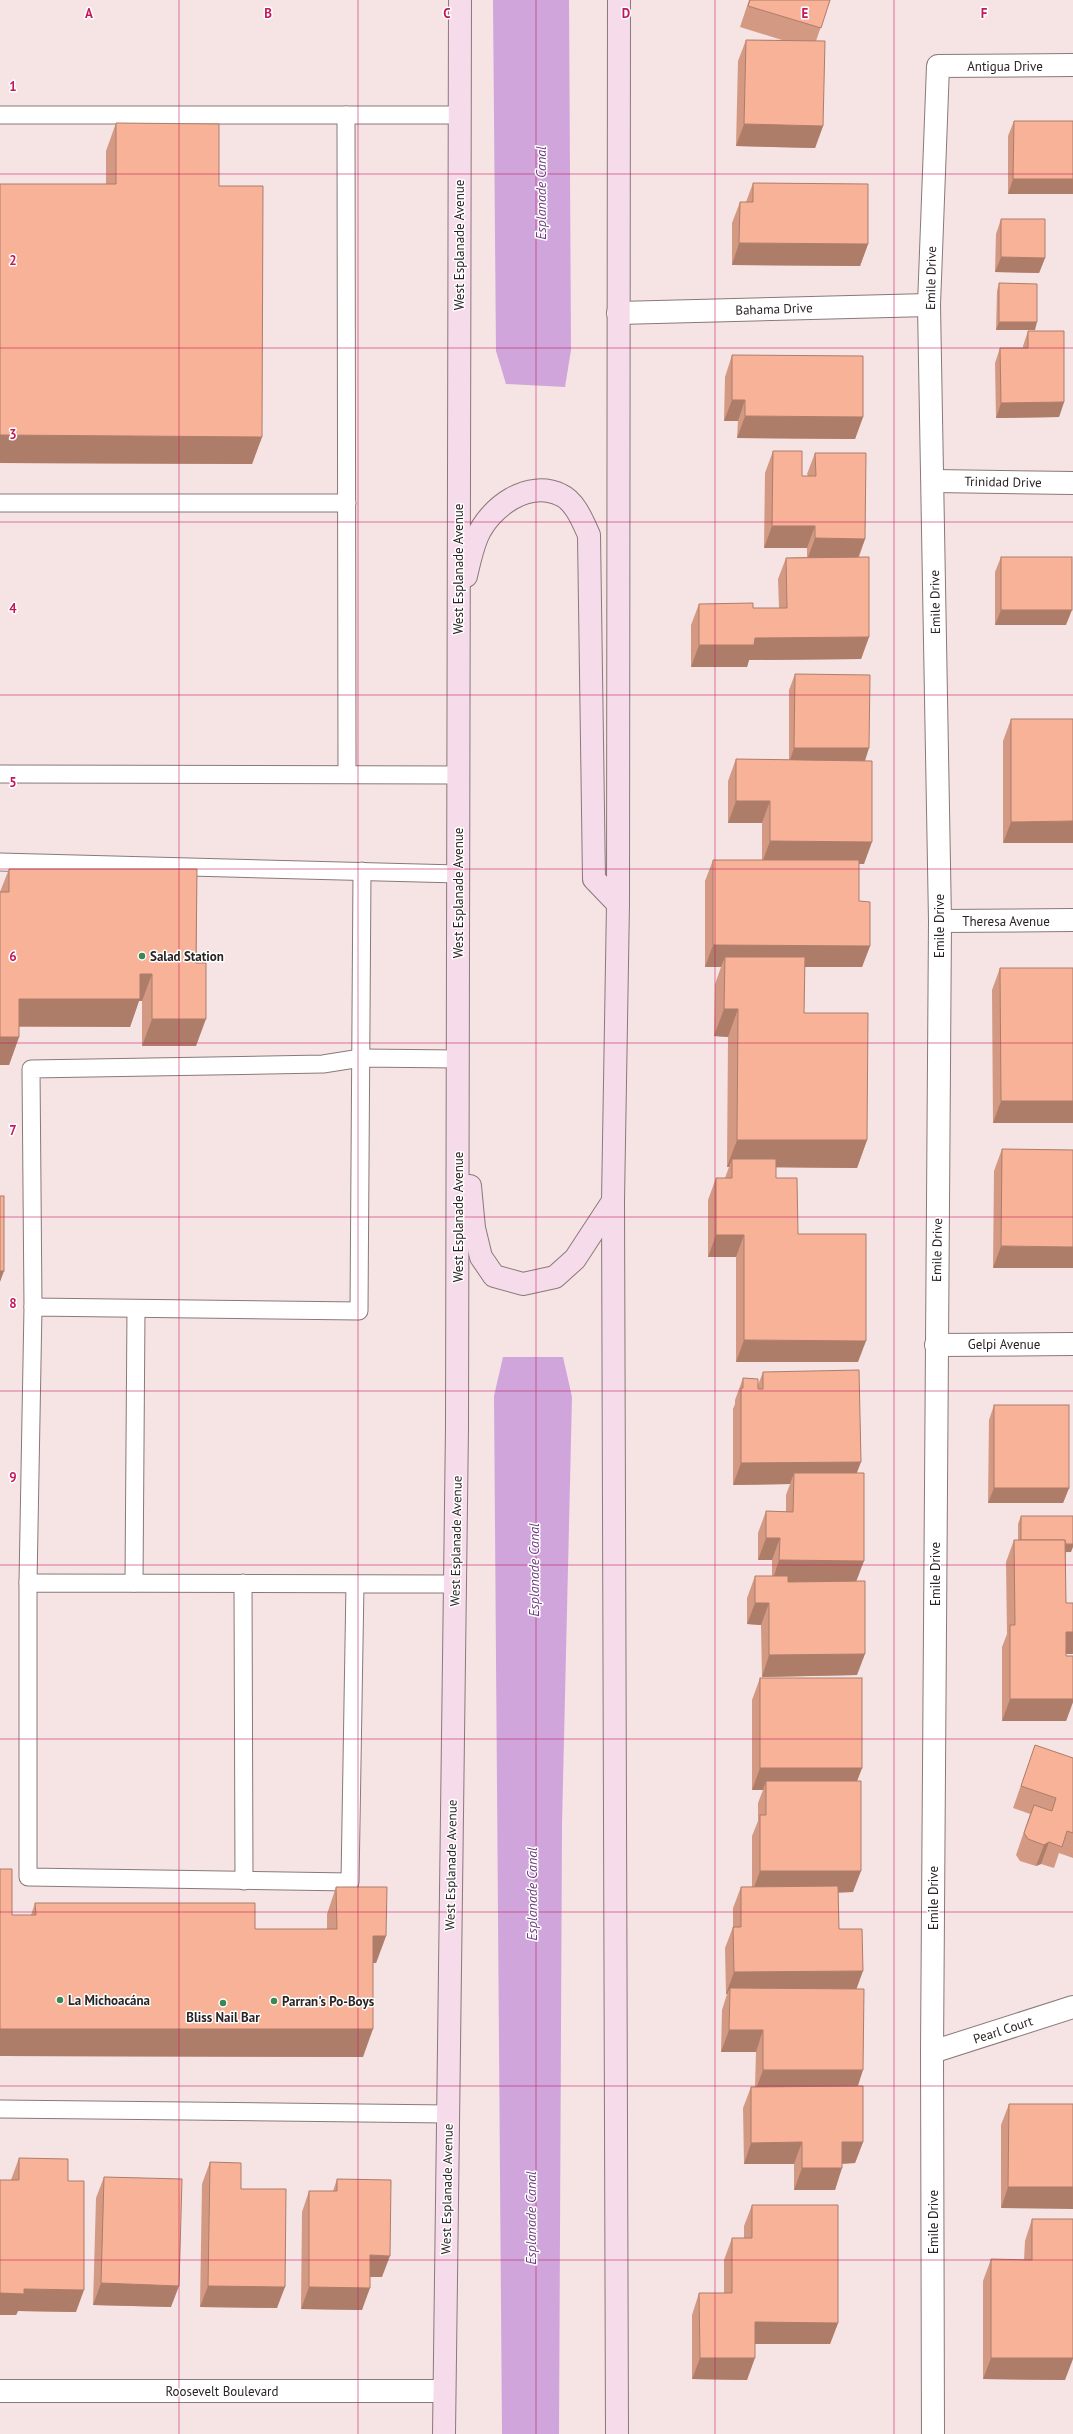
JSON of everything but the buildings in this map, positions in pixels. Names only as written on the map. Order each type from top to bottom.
[{"type":"main road","name":"West Esplanade Avenue","points":[[444,2434],[455,1584],[458,1059],[460,0]]},
{"type":"main road","points":[[617,2434],[613,1201],[618,904],[619,0]]},
{"type":"main road","points":[[458,610],[477,536],[494,512],[512,498],[523,492],[539,490],[562,495],[578,513],[589,535],[594,879],[618,904]]},
{"type":"main road","points":[[458,1059],[474,1228],[481,1257],[494,1276],[523,1284],[554,1277],[575,1259],[613,1201]]},
{"type":"street","name":"Antigua Drive","points":[[938,66],[1073,65]]},
{"type":"street","name":"Emile Drive","points":[[933,2434],[932,2052],[940,921],[934,481],[929,304],[938,66]]},
{"type":"street","name":"Bahama Drive","points":[[618,313],[929,304]]},
{"type":"street","name":"Trinidad Drive","points":[[934,481],[1073,483]]},
{"type":"street","name":"Theresa Avenue","points":[[940,921],[1073,920]]},
{"type":"street","name":"Gelpi Avenue","points":[[936,1345],[1073,1344]]},
{"type":"street","name":"Pearl Court","points":[[932,2052],[1073,2007]]},
{"type":"street","name":"Roosevelt Boulevard","points":[[0,2391],[444,2391]]},
{"type":"lane","points":[[0,115],[460,115]]},
{"type":"lane","points":[[346,115],[347,774]]},
{"type":"lane","points":[[0,503],[347,503]]},
{"type":"lane","points":[[0,774],[458,775]]},
{"type":"lane","points":[[0,862],[458,874]]},
{"type":"lane","points":[[33,1307],[359,1311],[362,871]]},
{"type":"lane","points":[[355,1584],[350,1882],[28,1877],[28,1583],[33,1307],[31,1069],[324,1064],[361,1058],[458,1059]]},
{"type":"lane","points":[[134,1583],[136,1309]]},
{"type":"lane","points":[[28,1583],[455,1584]]},
{"type":"lane","points":[[243,1583],[244,1881]]},
{"type":"lane","points":[[0,2109],[448,2114]]},
{"type":"water","name":"Esplanade Canal","points":[[493,0],[569,0],[571,350],[565,387],[506,384],[496,351]]},
{"type":"water","name":"Esplanade Canal","points":[[503,1357],[563,1357],[572,1397],[562,1824],[559,2434],[502,2434],[494,1396]]},
{"type":"place","name":"Salad Station","points":[[142,956]]},
{"type":"place","name":"La Michoacána","points":[[60,2000]]},
{"type":"place","name":"Parran's Po-Boys","points":[[274,2001]]},
{"type":"place","name":"Bliss Nail Bar","points":[[223,2003]]}]
